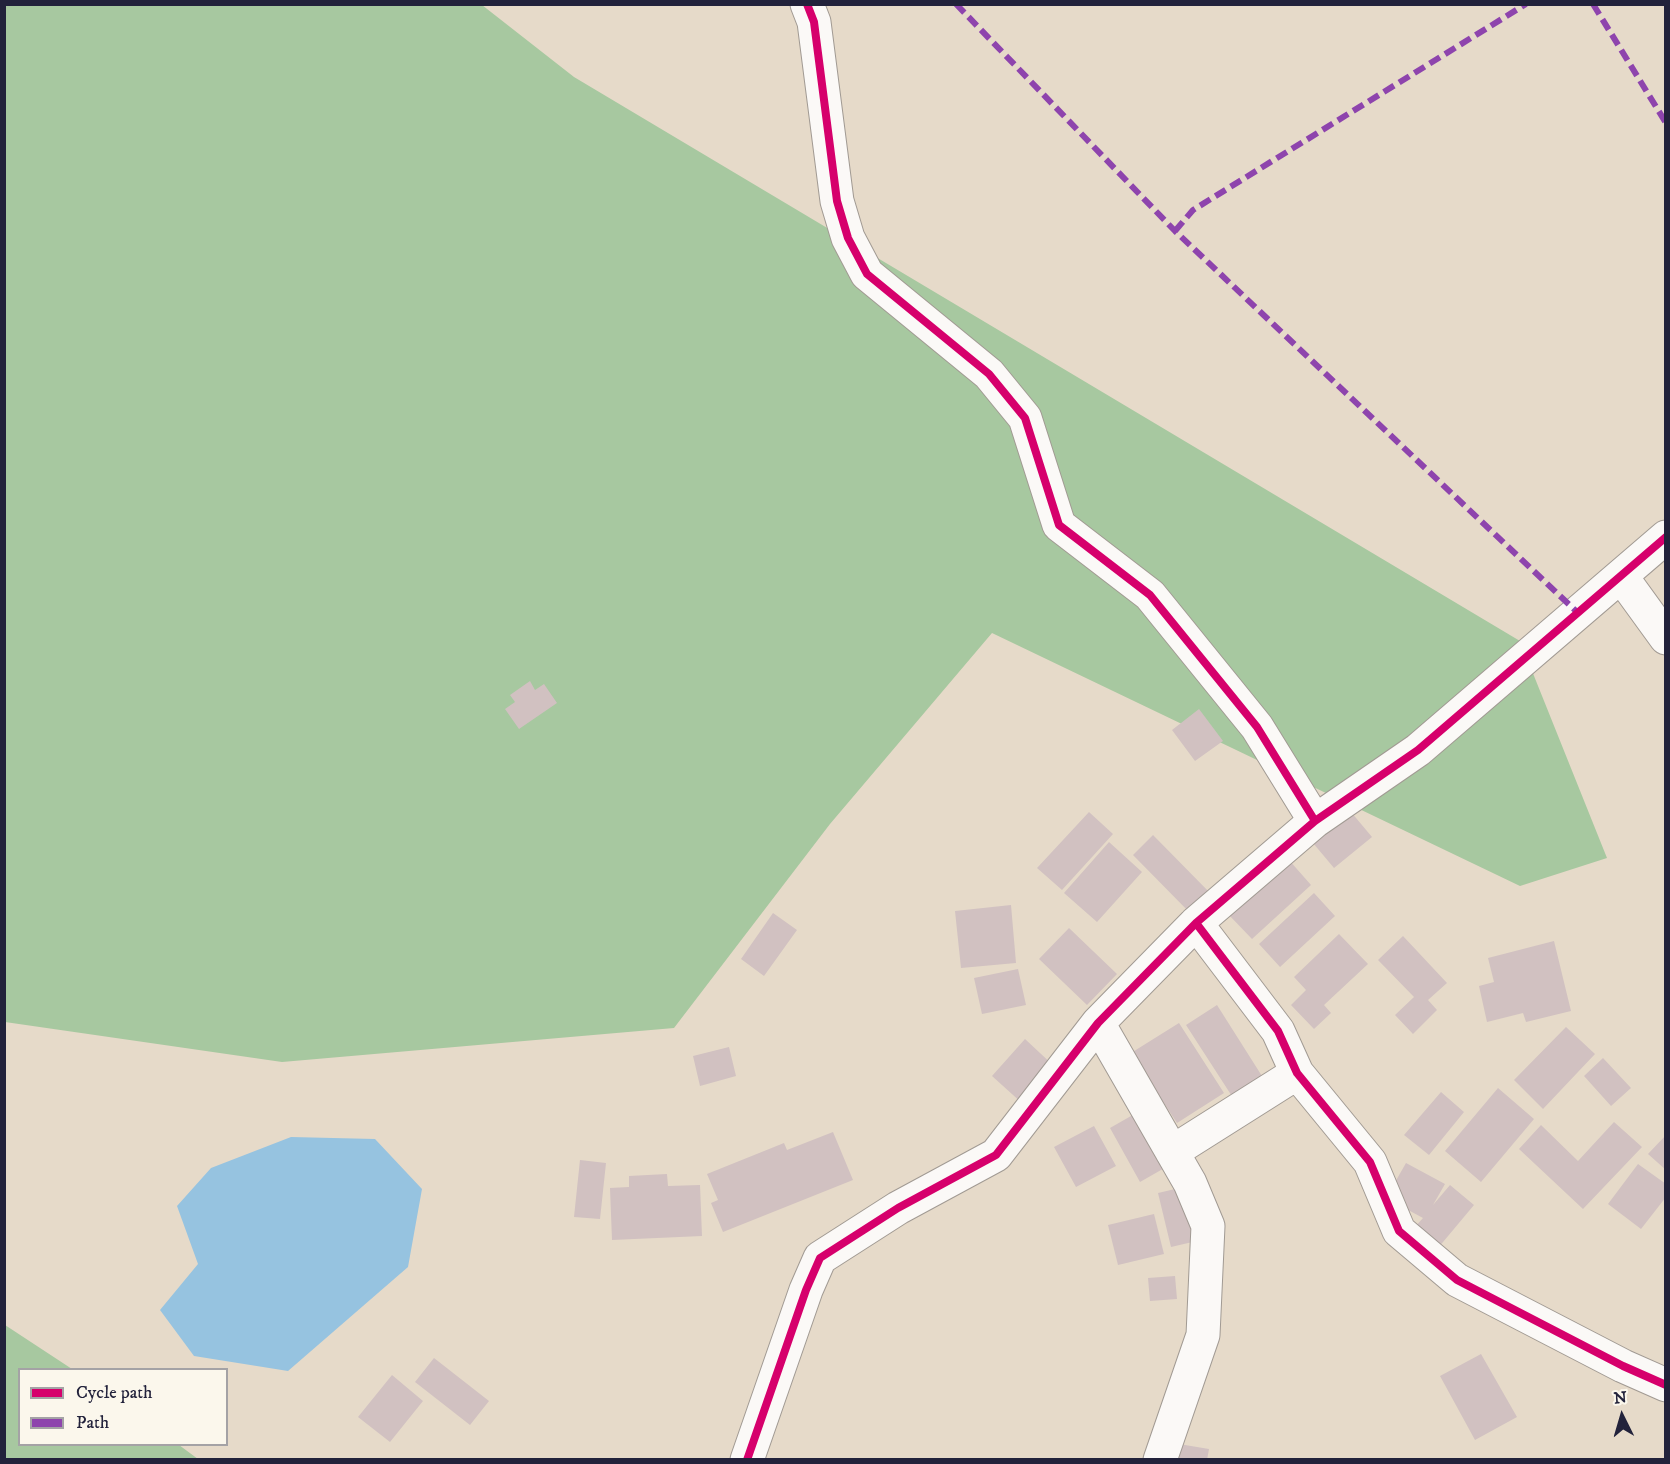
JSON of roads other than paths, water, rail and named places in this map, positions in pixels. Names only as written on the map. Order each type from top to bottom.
[{"type":"street","points":[[807,4],[814,22],[837,201],[848,238],[867,274],[989,374],[1024,418],[1059,525],[1150,595],[1257,727],[1315,821]]},
{"type":"street","points":[[747,1460],[806,1290],[820,1258],[898,1208],[996,1155],[1098,1023],[1196,923],[1315,821],[1418,750],[1665,537]]},
{"type":"street","points":[[1621,576],[1665,638]]},
{"type":"street","points":[[1196,923],[1278,1031],[1297,1073],[1370,1162],[1399,1231],[1457,1280],[1665,1385]]},
{"type":"street","points":[[1098,1023],[1190,1183],[1208,1226],[1203,1335],[1160,1460]]},
{"type":"street","points":[[1172,1152],[1297,1073]]},
{"type":"water","points":[[291,1137],[375,1139],[422,1189],[408,1267],[288,1371],[194,1356],[160,1310],[198,1264],[177,1206],[211,1168]]}]
